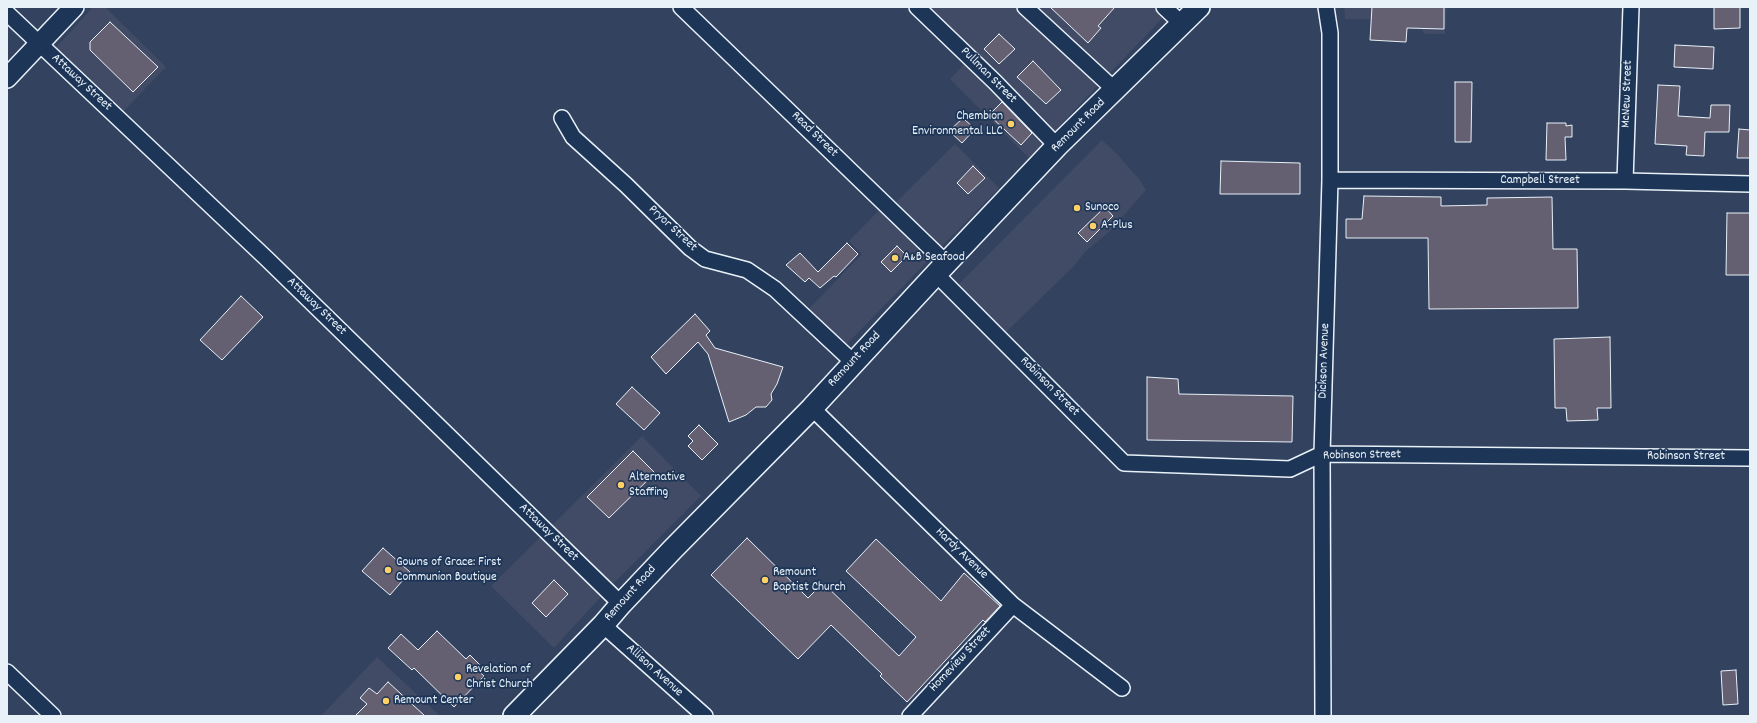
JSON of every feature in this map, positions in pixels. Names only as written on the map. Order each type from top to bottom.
[{"type":"main road","name":"Remount Road","points":[[514,716],[812,408],[853,362],[1057,146],[1199,7]]},
{"type":"street","points":[[7,78],[74,7]]},
{"type":"street","name":"Read Street","points":[[681,7],[941,268]]},
{"type":"street","name":"Pullman Street","points":[[917,7],[995,82],[1057,146]]},
{"type":"street","points":[[1025,7],[1115,90]]},
{"type":"street","points":[[1164,7],[1182,24]]},
{"type":"street","name":"Dickson Avenue","points":[[1323,716],[1322,454],[1330,180],[1330,33],[1326,7]]},
{"type":"street","name":"McNew Street","points":[[1625,181],[1631,7]]},
{"type":"street","name":"Attaway Street","points":[[7,13],[278,270],[621,604]]},
{"type":"street","name":"Pryor Street","points":[[562,118],[574,137],[626,185],[690,248],[705,259],[747,270],[775,289],[853,362]]},
{"type":"street","name":"Campbell Street","points":[[1330,180],[1625,181],[1750,184]]},
{"type":"street","name":"Robinson Street","points":[[941,268],[1124,463],[1290,469],[1322,454],[1750,458]]},
{"type":"street","name":"Hardy Avenue","points":[[812,408],[1013,605],[1122,688]]},
{"type":"street","name":"Homeview Street","points":[[910,716],[1013,605]]},
{"type":"street","name":"Allison Avenue","points":[[603,625],[705,716]]},
{"type":"street","points":[[7,672],[53,716]]},
{"type":"shaded area","points":[[93,7],[105,7],[166,67],[118,117],[50,54]]},
{"type":"shaded area","points":[[915,7],[1173,7],[1029,158],[950,79],[969,59]]},
{"type":"shaded area","points":[[1344,7],[1447,7],[1445,34],[1425,34],[1413,19],[1345,19]]},
{"type":"shaded area","points":[[1102,140],[1117,154],[1139,179],[1146,190],[1109,232],[1086,251],[1073,267],[1000,338],[953,290]]},
{"type":"shaded area","points":[[955,144],[999,188],[841,350],[803,315],[862,254],[849,241],[885,204],[890,208]]},
{"type":"shaded area","points":[[642,436],[701,496],[607,590],[554,648],[491,586]]},
{"type":"shaded area","points":[[377,657],[440,716],[321,716]]},
{"type":"building","points":[[1050,7],[1115,7],[1098,26],[1101,28],[1088,43]]},
{"type":"building","points":[[1372,7],[1444,7],[1444,29],[1407,28],[1406,42],[1370,40]]},
{"type":"building","points":[[1714,7],[1740,7],[1740,28],[1714,29]]},
{"type":"building","points":[[110,22],[158,67],[133,92],[90,50],[90,42]]},
{"type":"building","points":[[999,34],[1015,49],[999,64],[984,49]]},
{"type":"building","points":[[1675,45],[1714,47],[1713,69],[1674,67]]},
{"type":"building","points":[[1033,61],[1061,90],[1046,104],[1017,77]]},
{"type":"building","points":[[1455,82],[1472,82],[1471,142],[1455,142]]},
{"type":"building","points":[[1658,85],[1680,86],[1678,116],[1710,118],[1711,105],[1730,105],[1729,132],[1705,132],[1704,156],[1686,155],[1687,146],[1655,144]]},
{"type":"building","name":"Chembion Environmental LLC","points":[[1002,102],[1032,133],[1021,145],[989,115]]},
{"type":"building","points":[[963,118],[975,129],[962,143],[949,131]]},
{"type":"building","points":[[1547,123],[1566,123],[1566,126],[1572,125],[1572,137],[1565,137],[1566,160],[1546,160]]},
{"type":"building","points":[[1739,129],[1750,130],[1750,158],[1737,158]]},
{"type":"building","points":[[1221,161],[1300,163],[1300,194],[1220,194]]},
{"type":"building","points":[[973,166],[985,178],[968,194],[957,183]]},
{"type":"building","points":[[1364,196],[1441,197],[1441,206],[1487,205],[1487,198],[1552,197],[1553,249],[1577,249],[1578,308],[1429,309],[1428,238],[1346,238],[1346,219],[1362,219]]},
{"type":"building","points":[[1105,207],[1113,216],[1087,242],[1078,233]]},
{"type":"building","points":[[1727,213],[1750,213],[1750,275],[1726,275]]},
{"type":"building","points":[[847,243],[858,254],[836,277],[834,276],[820,288],[809,278],[805,282],[786,265],[800,253],[818,272]]},
{"type":"building","name":"A&B Seafood","points":[[897,246],[907,256],[891,272],[881,262]]},
{"type":"building","points":[[241,296],[263,317],[222,360],[200,340]]},
{"type":"building","points":[[695,314],[710,331],[706,335],[715,348],[783,367],[777,384],[771,394],[772,400],[766,407],[756,407],[746,415],[729,422],[708,354],[698,342],[666,374],[651,357]]},
{"type":"building","points":[[1610,337],[1611,408],[1597,408],[1598,420],[1567,421],[1566,408],[1555,408],[1554,339]]},
{"type":"building","points":[[1147,377],[1178,379],[1179,394],[1293,396],[1292,442],[1147,440]]},
{"type":"building","points":[[632,387],[660,413],[644,430],[616,404]]},
{"type":"building","points":[[699,425],[718,444],[702,460],[688,446],[693,441],[688,436]]},
{"type":"building","name":"Alternative Staffing","points":[[633,451],[655,473],[609,518],[587,497]]},
{"type":"building","points":[[747,538],[808,598],[823,583],[899,656],[916,637],[846,571],[876,539],[941,601],[964,573],[1000,606],[985,622],[983,620],[907,702],[880,676],[882,674],[831,625],[798,659],[711,575]]},
{"type":"building","points":[[383,548],[410,572],[390,595],[362,571]]},
{"type":"building","points":[[554,580],[568,594],[546,617],[532,603]]},
{"type":"building","name":"Revelation of Christ Church","points":[[437,631],[466,659],[470,655],[480,665],[476,669],[484,676],[454,707],[414,668],[412,670],[388,648],[401,634],[418,650]]},
{"type":"building","points":[[1736,670],[1738,704],[1723,705],[1721,671]]},
{"type":"building","name":"Remount Center","points":[[388,682],[425,716],[355,716],[367,704],[360,698],[369,688],[377,694]]},
{"type":"place","name":"Chembion Environmental LLC","points":[[1011,124]]},
{"type":"place","name":"Sunoco","points":[[1077,208]]},
{"type":"place","name":"A-Plus","points":[[1093,226]]},
{"type":"place","name":"A&B Seafood","points":[[895,258]]},
{"type":"place","name":"Alternative Staffing","points":[[621,485]]},
{"type":"place","name":"Gowns of Grace: First Communion Boutique","points":[[388,570]]},
{"type":"place","name":"Remount Baptist Church","points":[[765,580]]},
{"type":"place","name":"Revelation of Christ Church","points":[[458,677]]},
{"type":"place","name":"Remount Center","points":[[386,701]]}]
